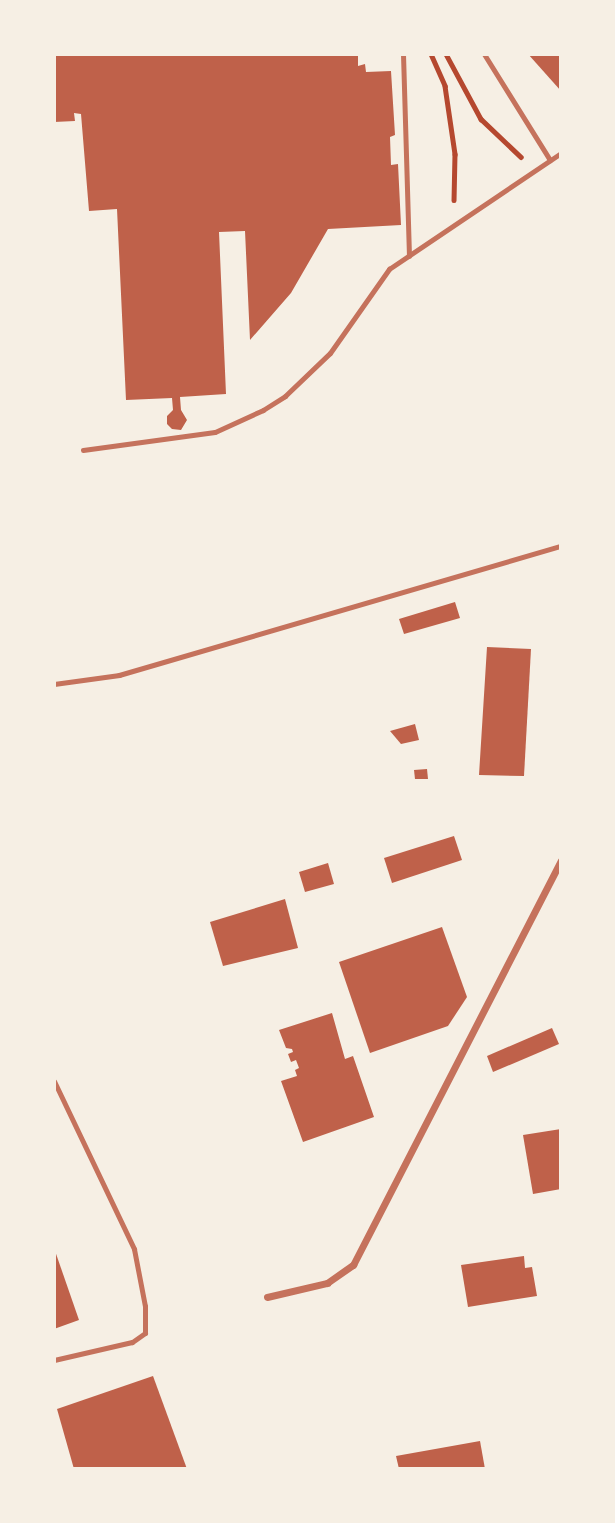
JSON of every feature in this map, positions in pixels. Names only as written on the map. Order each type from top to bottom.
[{"type":"street","points":[[267,1297],[327,1283],[353,1265],[561,860]]},
{"type":"lane","points":[[403,54],[409,256]]},
{"type":"lane","points":[[484,54],[550,160]]},
{"type":"lane","points":[[83,450],[215,432],[263,410],[285,396],[330,353],[389,269],[561,153]]},
{"type":"lane","points":[[54,684],[119,675],[561,546]]},
{"type":"lane","points":[[54,1081],[134,1250],[145,1306],[145,1333],[132,1342],[54,1360]]},
{"type":"path","points":[[431,54],[445,86],[455,154],[453,225]]},
{"type":"path","points":[[446,54],[481,119],[534,170]]},
{"type":"building","points":[[54,54],[358,54],[358,66],[365,64],[366,72],[391,71],[395,135],[390,137],[391,165],[398,164],[401,225],[328,229],[291,293],[250,340],[245,231],[219,232],[226,394],[180,397],[181,410],[187,420],[181,430],[172,429],[167,424],[167,416],[173,410],[172,398],[126,400],[117,209],[89,211],[81,114],[74,113],[75,121],[54,122]]},
{"type":"building","points":[[528,54],[561,54],[561,91]]},
{"type":"building","points":[[455,602],[460,618],[404,634],[399,619]]},
{"type":"building","points":[[487,647],[531,649],[524,776],[479,775]]},
{"type":"building","points":[[415,724],[419,740],[401,744],[390,731]]},
{"type":"building","points":[[427,769],[428,779],[415,779],[414,770]]},
{"type":"building","points":[[454,836],[462,860],[392,883],[384,858]]},
{"type":"building","points":[[328,863],[334,884],[305,892],[299,872]]},
{"type":"building","points":[[285,899],[298,948],[223,966],[210,922]]},
{"type":"building","points":[[442,927],[467,997],[448,1026],[370,1053],[339,962]]},
{"type":"building","points":[[332,1013],[345,1059],[353,1056],[374,1117],[303,1142],[281,1081],[297,1076],[295,1070],[299,1068],[296,1060],[291,1062],[288,1054],[293,1052],[292,1049],[286,1048],[279,1030]]},
{"type":"building","points":[[552,1028],[559,1044],[493,1072],[487,1056]]},
{"type":"building","points":[[561,1129],[561,1189],[533,1194],[523,1135]]},
{"type":"building","points":[[54,1248],[79,1320],[54,1329]]},
{"type":"building","points":[[524,1256],[525,1268],[532,1267],[537,1296],[468,1307],[461,1265]]},
{"type":"building","points":[[153,1376],[187,1469],[74,1469],[57,1409]]},
{"type":"building","points":[[480,1441],[485,1469],[399,1469],[396,1456]]}]
